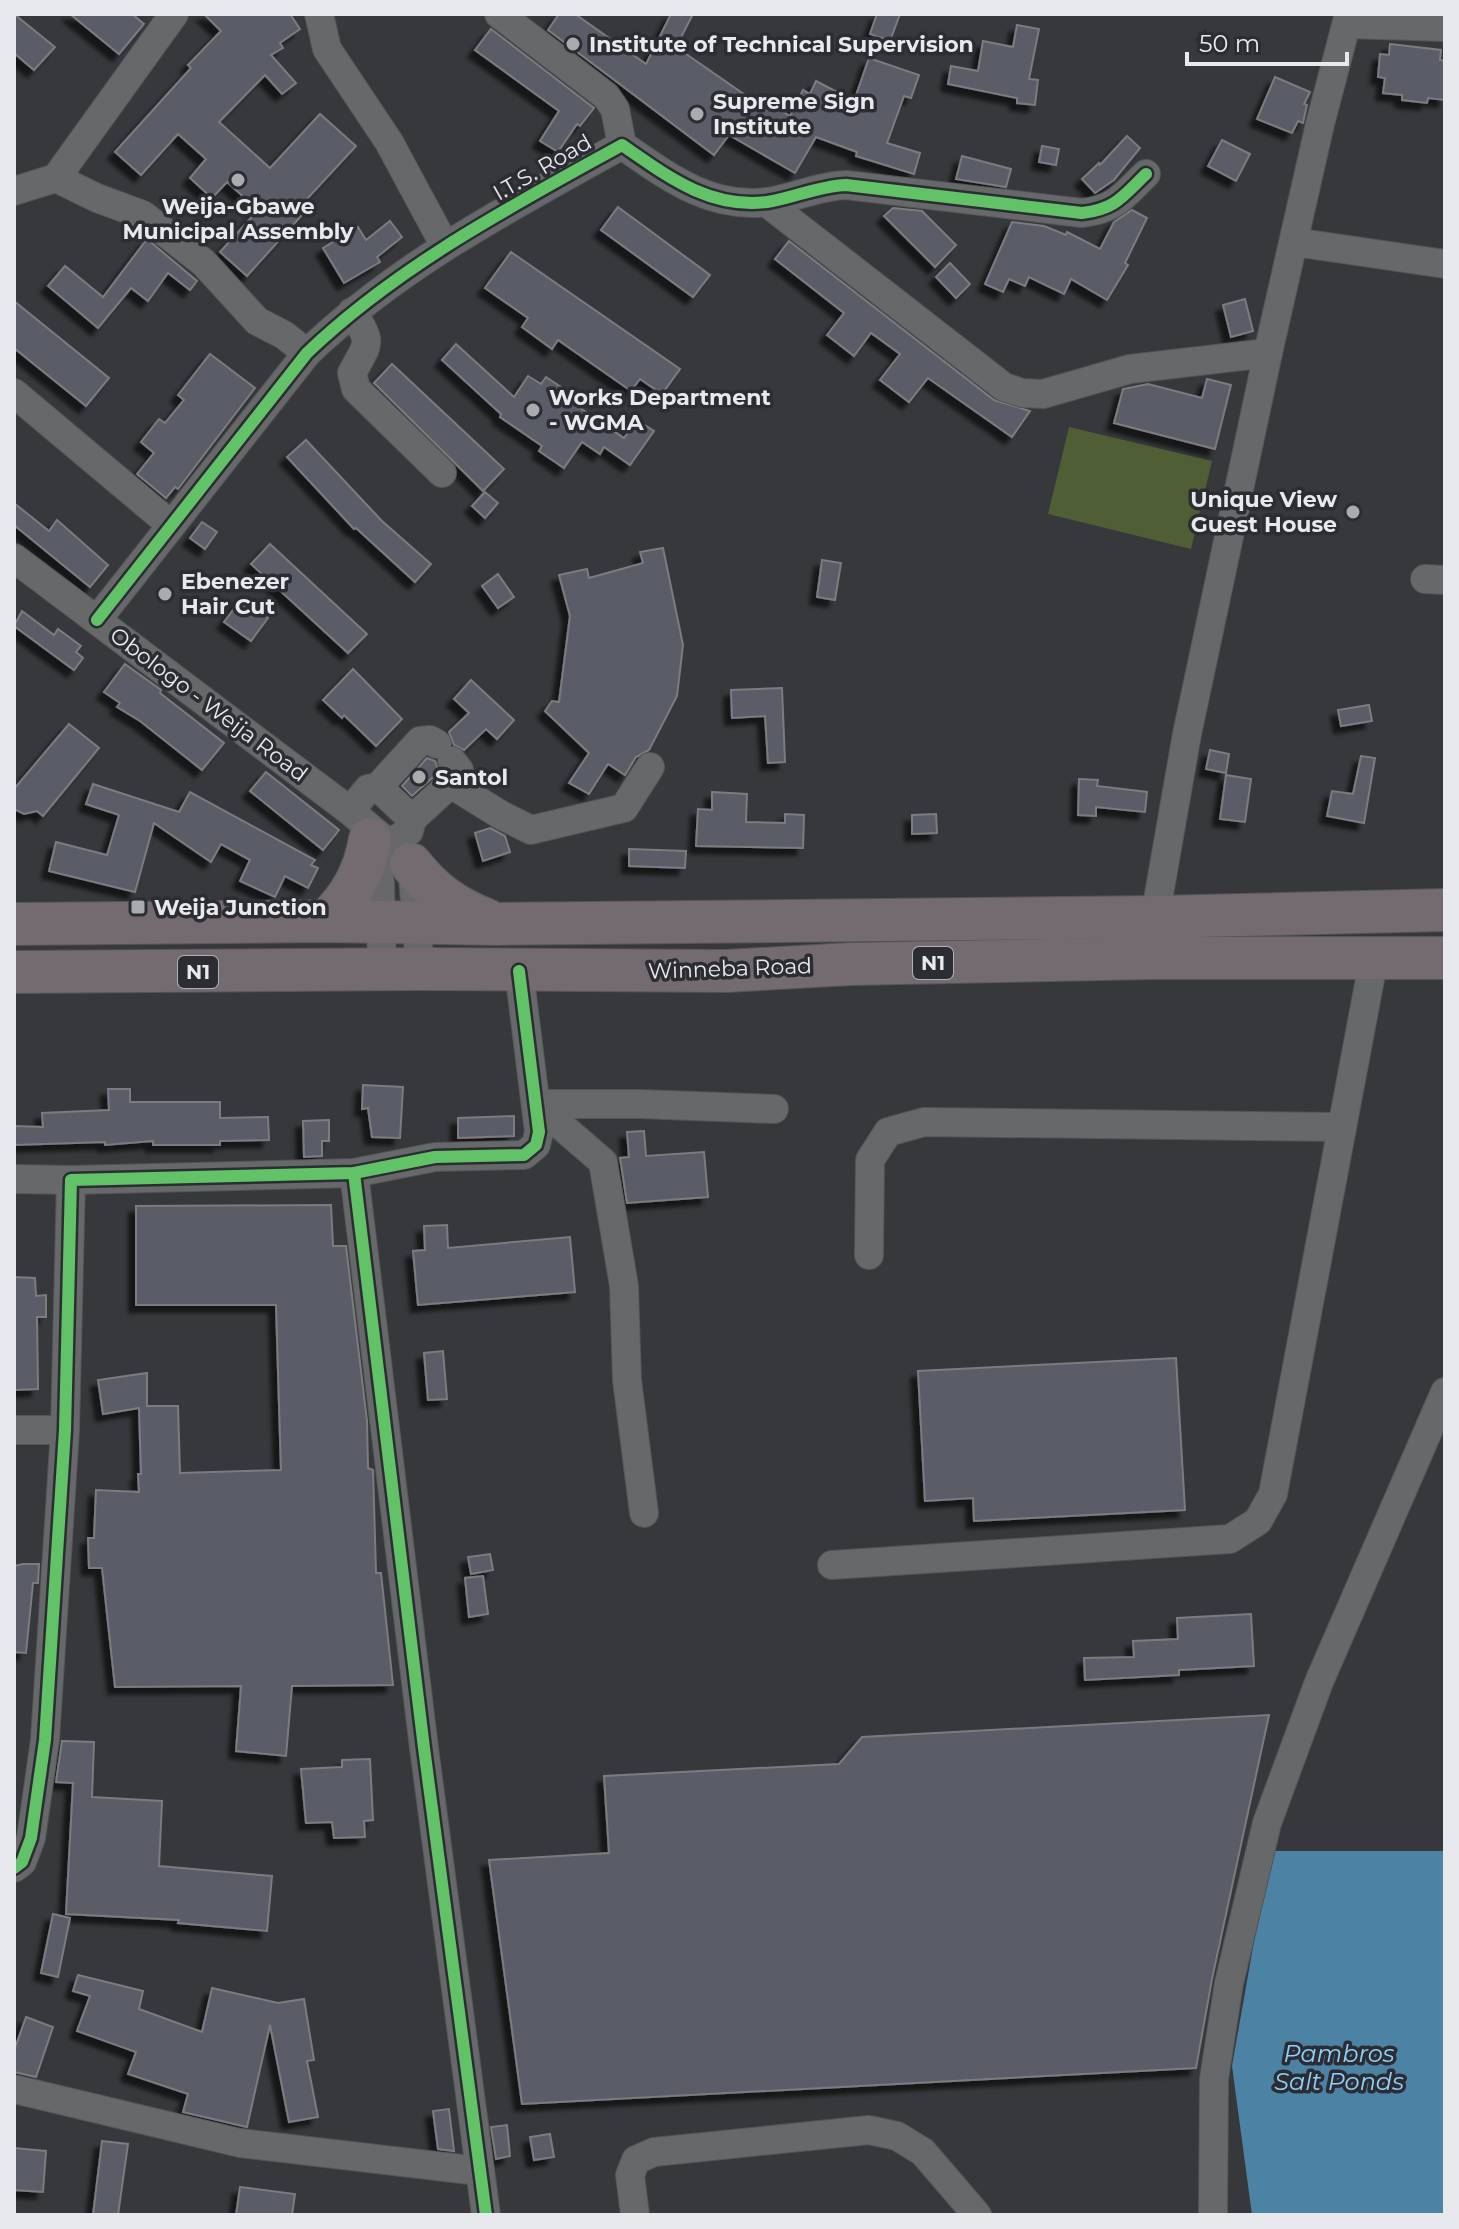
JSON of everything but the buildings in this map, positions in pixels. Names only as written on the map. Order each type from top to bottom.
[{"type":"highway","points":[[326,921],[340,908],[360,876],[377,836],[445,900],[496,924]]},
{"type":"highway","name":"N1","points":[[14,924],[326,921],[496,924],[1155,917],[1445,910]]},
{"type":"highway","name":"Winneba Road","points":[[14,972],[726,971],[851,964],[1153,958],[1445,958]]},
{"type":"street","points":[[14,191],[56,178],[174,14]]},
{"type":"street","points":[[319,14],[327,49],[389,142],[445,246]]},
{"type":"street","points":[[499,14],[606,96],[615,109],[622,145]]},
{"type":"street","points":[[1155,917],[1187,734],[1268,353],[1320,124],[1348,19],[1445,27]]},
{"type":"street","name":"I.T.S. Road","points":[[97,620],[307,353],[352,312],[445,246],[622,145],[674,181],[717,200],[766,202],[827,186],[846,185],[1082,213],[1101,211],[1116,203],[1146,174]]},
{"type":"street","points":[[56,178],[143,215],[204,263],[257,321],[284,335],[307,353]]},
{"type":"street","points":[[766,202],[1004,387],[1022,393],[1043,394],[1152,365],[1268,353]]},
{"type":"street","points":[[1294,242],[1445,264]]},
{"type":"street","points":[[352,312],[368,337],[352,373],[356,389],[442,473]]},
{"type":"street","points":[[14,393],[170,524]]},
{"type":"street","name":"Obologo - Weija Road","points":[[14,558],[377,836]]},
{"type":"street","points":[[401,970],[399,923],[368,789],[378,787],[420,741],[430,740],[447,763],[501,815],[531,830],[624,808],[650,767]]},
{"type":"street","points":[[377,836],[409,831],[412,819],[447,763]]},
{"type":"street","points":[[378,787],[412,819]]},
{"type":"street","points":[[377,836],[380,883],[399,923],[401,970]]},
{"type":"street","points":[[832,1565],[1230,1539],[1258,1521],[1273,1494],[1374,958]]},
{"type":"street","points":[[14,1179],[354,1173],[435,1157],[524,1155],[536,1145],[539,1132],[519,971]]},
{"type":"street","points":[[536,1104],[774,1109]]},
{"type":"street","points":[[536,1104],[603,1162],[624,1286],[627,1380],[644,1513]]},
{"type":"street","points":[[869,1255],[870,1160],[888,1132],[924,1122],[1342,1127]]},
{"type":"street","points":[[354,1173],[486,2215]]},
{"type":"street","points":[[14,1868],[22,1862],[31,1838],[40,1783],[65,1430],[71,1180]]},
{"type":"street","points":[[1213,2215],[1214,2079],[1229,1983],[1267,1823],[1319,1682],[1445,1392]]},
{"type":"street","points":[[14,1430],[65,1430]]},
{"type":"street","points":[[14,2089],[240,2143],[479,2171]]},
{"type":"street","points":[[635,2215],[630,2175],[636,2160],[654,2152],[869,2130],[897,2136],[923,2152],[977,2215]]},
{"type":"green space","points":[[1069,427],[1212,461],[1191,549],[1048,514]]},
{"type":"water","name":"Pambros Salt Ponds","points":[[1270,1851],[1445,1851],[1445,2215],[1252,2215],[1232,2066]]},
{"type":"cycle path","points":[[97,620],[307,353],[342,321],[458,239],[622,145],[690,188],[746,203],[767,202],[846,185],[1082,213],[1111,205],[1146,174]]},
{"type":"cycle path","points":[[14,1868],[22,1862],[31,1838],[45,1740],[65,1430],[71,1180],[354,1173],[435,1157],[524,1155],[536,1145],[539,1132],[519,971]]},
{"type":"cycle path","points":[[354,1173],[424,1748],[486,2215]]},
{"type":"place","name":"Institute of Technical Supervision","points":[[573,44]]},
{"type":"place","name":"Supreme Sign Institute","points":[[697,114]]},
{"type":"place","name":"Weija-Gbawe Municipal Assembly","points":[[238,180]]},
{"type":"place","name":"Works Department - WGMA","points":[[533,410]]},
{"type":"place","name":"Unique View Guest House","points":[[1353,512]]},
{"type":"place","name":"Ebenezer Hair Cut","points":[[165,594]]},
{"type":"place","name":"Santol","points":[[419,777]]},
{"type":"place","name":"Weija Junction","points":[[138,907]]}]
